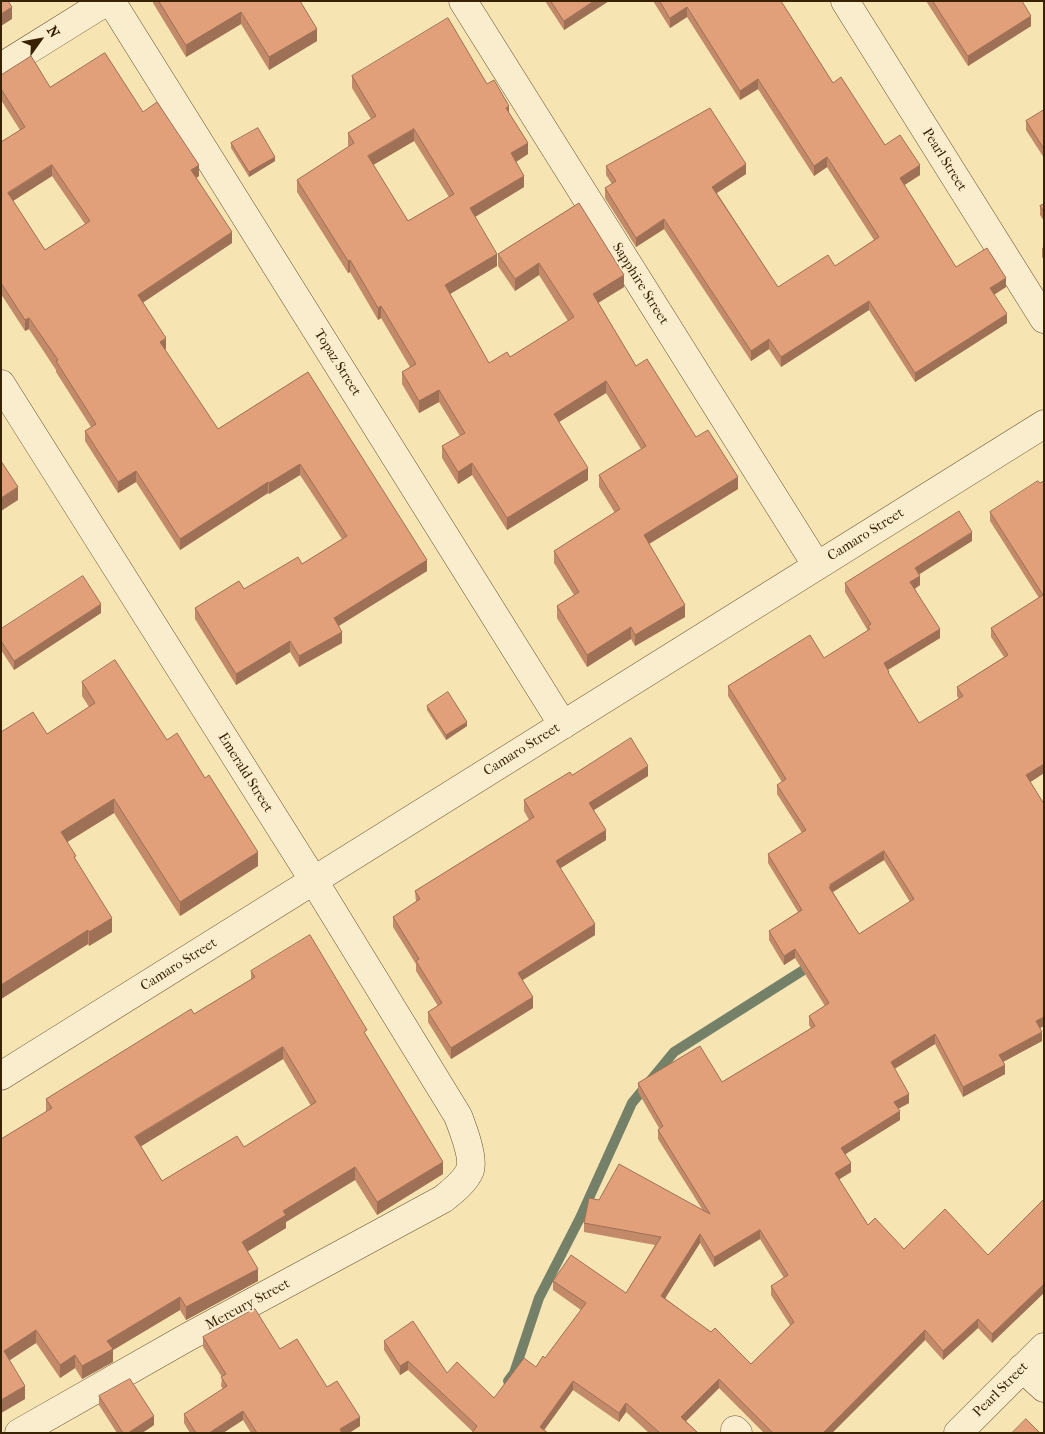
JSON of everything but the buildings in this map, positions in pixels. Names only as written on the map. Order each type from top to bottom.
[{"type":"street","points":[[1,67],[109,1]]},
{"type":"street","name":"Topaz Street","points":[[109,1],[563,725]]},
{"type":"street","name":"Sapphire Street","points":[[463,1],[816,566]]},
{"type":"street","name":"Pearl Street","points":[[845,1],[1044,319]]},
{"type":"street","name":"Emerald Street","points":[[1,384],[314,881],[458,1116],[469,1147],[470,1169]]},
{"type":"street","name":"Camaro Street","points":[[1,1076],[1044,424]]},
{"type":"street","name":"Mercury Street","points":[[19,1433],[186,1338],[443,1199],[460,1185],[470,1169]]},
{"type":"street","name":"Pearl Street","points":[[958,1433],[1044,1347]]},
{"type":"street","points":[[1022,1368],[1044,1388]]},
{"type":"waterway","points":[[508,1381],[514,1373],[539,1298],[580,1218],[632,1103],[674,1052],[813,964]]}]
